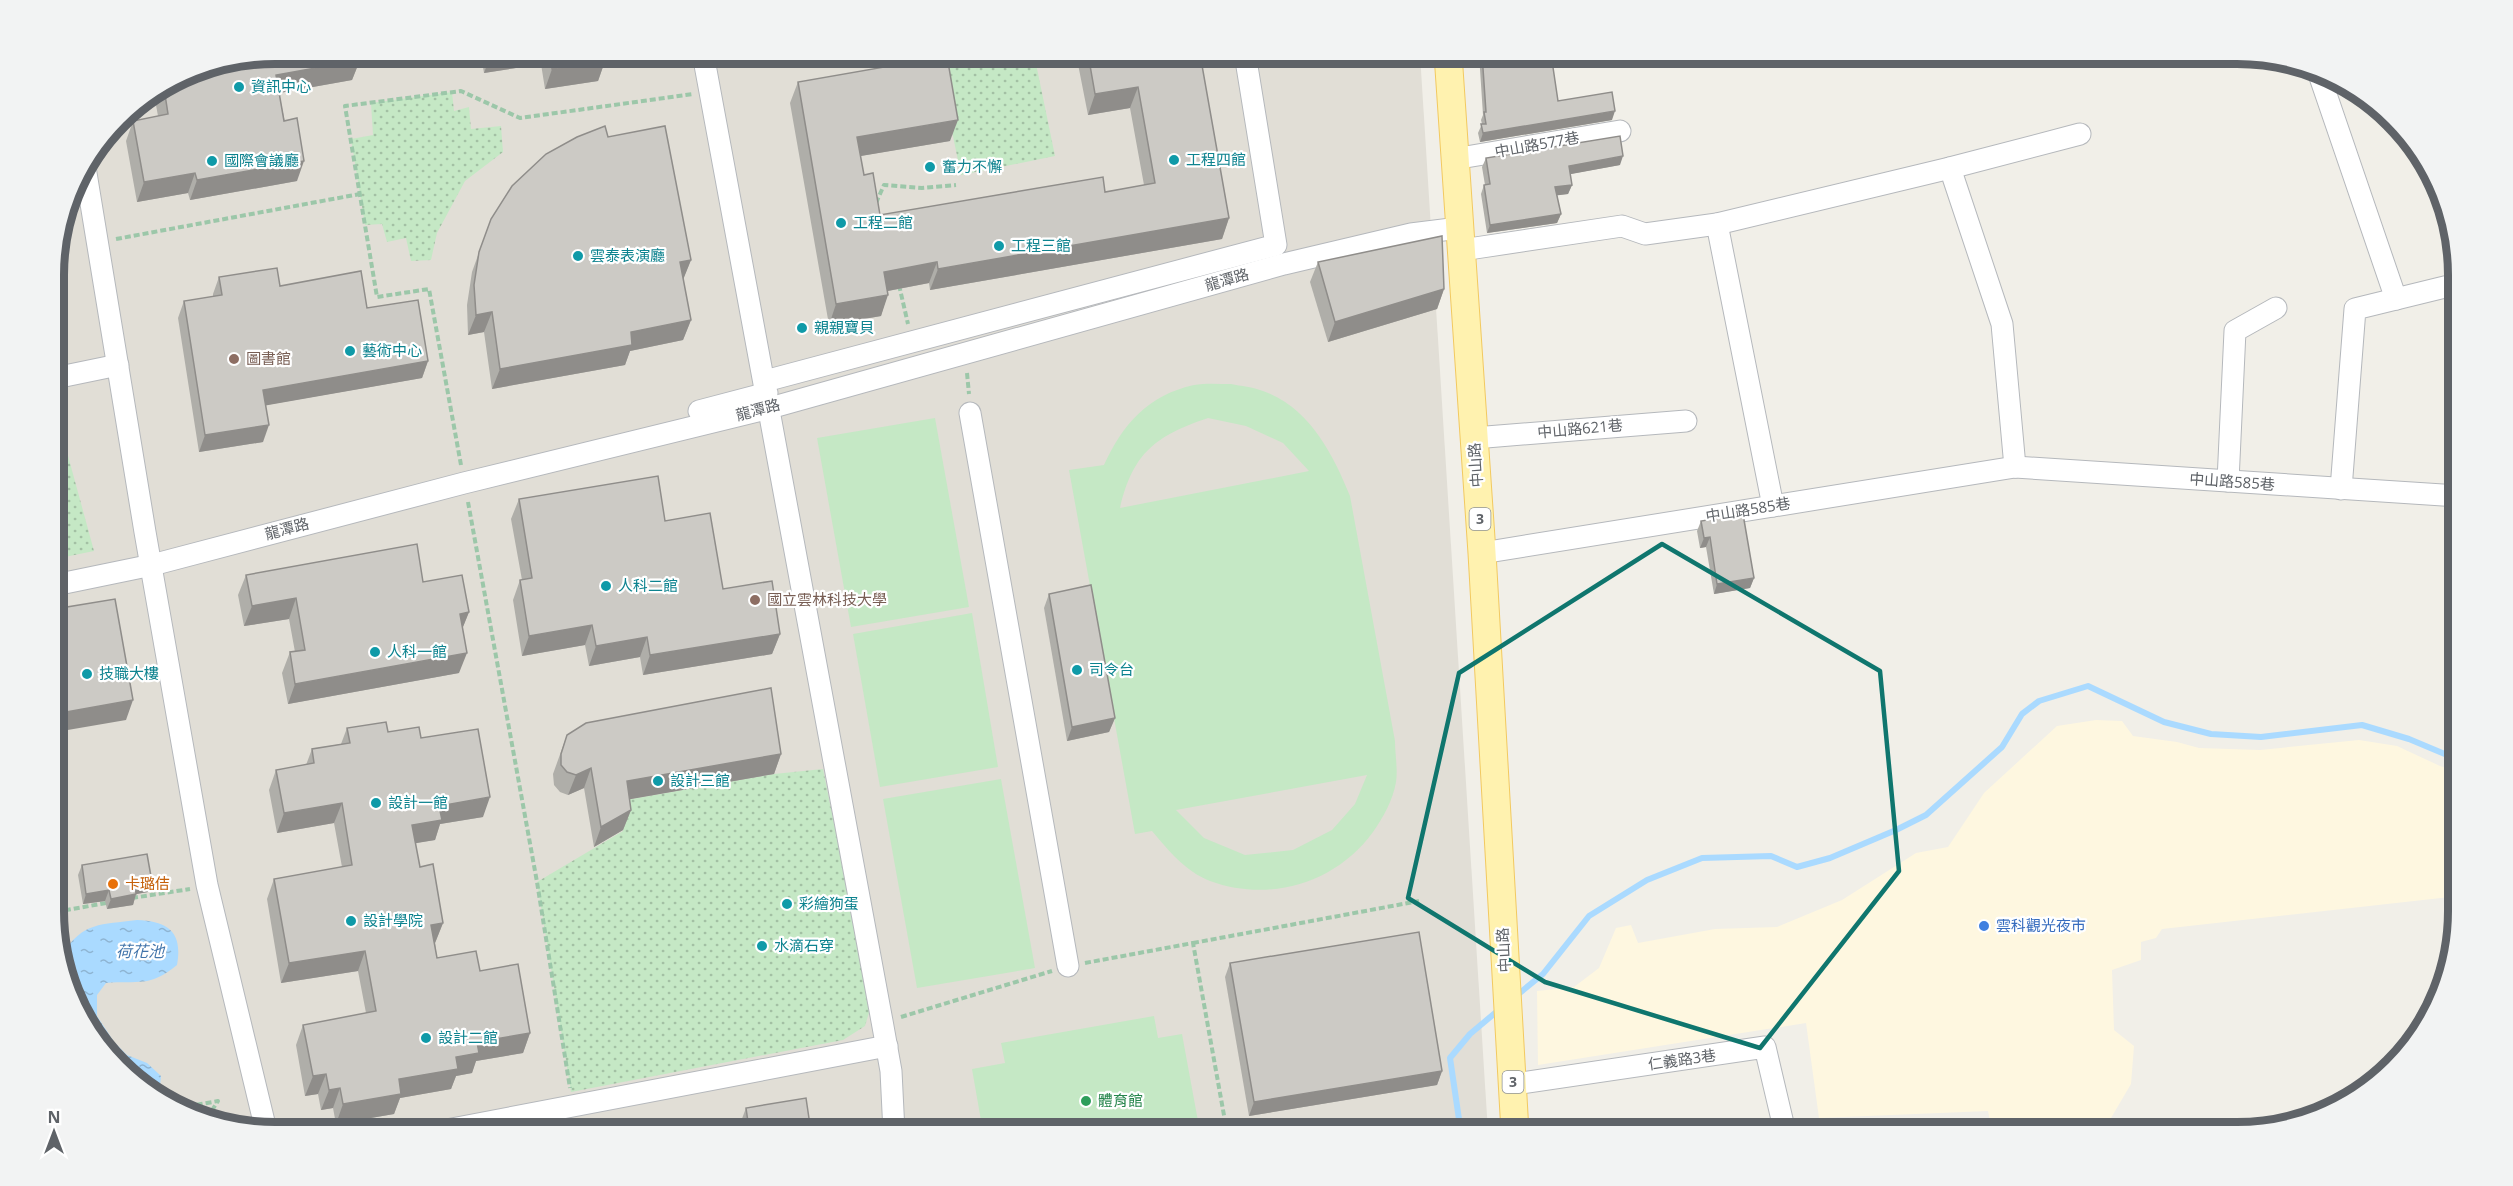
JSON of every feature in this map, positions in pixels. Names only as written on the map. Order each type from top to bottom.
[{"type":"main road","name":"中山路","points":[[1449,64],[1482,553],[1508,1033],[1514,1084]]},
{"type":"main road","name":"3","points":[[1514,1084],[1515,1121]]},
{"type":"street","points":[[705,65],[891,1071],[893,1122]]},
{"type":"street","points":[[150,559],[767,394],[1276,245],[1247,65]]},
{"type":"street","points":[[2322,83],[2396,299]]},
{"type":"street","name":"中山路577巷","points":[[1454,159],[1620,131]]},
{"type":"street","points":[[1460,239],[1622,226],[1645,234],[1717,224],[2080,134]]},
{"type":"street","points":[[1950,168],[2002,324],[2015,467]]},
{"type":"street","points":[[87,180],[207,885],[264,1121]]},
{"type":"street","points":[[1717,224],[1773,506]]},
{"type":"street","name":"龍潭路","points":[[65,582],[767,394],[1284,264],[1411,234],[1460,239]]},
{"type":"street","points":[[2342,489],[2355,309],[2448,286]]},
{"type":"street","points":[[2228,481],[2235,331],[2276,308]]},
{"type":"street","points":[[65,376],[118,365]]},
{"type":"street","points":[[970,413],[1068,966]]},
{"type":"street","name":"中山路621巷","points":[[1474,438],[1686,421]]},
{"type":"street","name":"中山路585巷","points":[[1482,553],[2015,467],[2448,495]]},
{"type":"street","points":[[489,1122],[886,1046]]},
{"type":"street","name":"仁義路3巷","points":[[1514,1084],[1765,1047],[1782,1121]]},
{"type":"path","points":[[571,1092],[537,882],[429,289],[377,297],[345,106],[461,91],[520,118],[709,92]]},
{"type":"path","points":[[875,207],[884,185],[922,188],[956,185]]},
{"type":"path","points":[[98,243],[360,194]]},
{"type":"path","points":[[898,280],[910,333]]},
{"type":"path","points":[[131,898],[207,885]]},
{"type":"path","points":[[882,1021],[1068,966],[1419,901]]},
{"type":"path","points":[[64,911],[106,903]]},
{"type":"path","points":[[1193,943],[1225,1122]]},
{"type":"path","points":[[195,1105],[218,1101],[211,1111]]},
{"type":"highlighted area","points":[[1662,544],[1880,671],[1899,871],[1760,1048],[1545,982],[1408,898],[1459,673]]},
{"type":"shaded area","name":"國立雲林科技大學","points":[[1421,64],[1487,1121],[276,1122],[248,1120],[221,1114],[182,1100],[147,1078],[126,1060],[108,1039],[86,1004],[76,978],[66,938],[64,910],[65,262],[72,221],[86,182],[108,147],[126,126],[147,108],[182,86],[208,76],[248,66],[262,65]]},
{"type":"shaded area","name":"雲科觀光夜市","points":[[2096,720],[2122,721],[2133,736],[2177,742],[2199,748],[2260,750],[2359,740],[2397,746],[2448,769],[2448,897],[2162,929],[2156,938],[2141,942],[2141,960],[2112,970],[2114,1030],[2134,1046],[2131,1084],[2108,1121],[1990,1121],[1988,1111],[1819,1118],[1806,1023],[1538,1065],[1537,991],[1574,987],[1599,968],[1616,928],[1631,925],[1638,943],[1715,929],[1777,927],[1842,900],[1916,853],[1948,847],[1984,793],[2057,726]]},
{"type":"green space","points":[[938,65],[1036,65],[1055,156],[961,175]]},
{"type":"green space","points":[[452,92],[454,111],[469,107],[471,129],[501,126],[503,152],[465,181],[437,233],[431,260],[411,261],[406,238],[387,242],[382,224],[365,225],[351,139],[373,135],[371,103]]},
{"type":"green space","points":[[1231,384],[1263,391],[1294,408],[1317,434],[1336,464],[1350,496],[1395,741],[1397,772],[1395,789],[1373,832],[1358,850],[1321,876],[1278,889],[1256,890],[1210,881],[1185,866],[1152,831],[1135,834],[1069,470],[1104,465],[1111,450],[1129,424],[1139,413],[1163,396],[1194,385]],"holes":[[[1208,418],[1246,426],[1283,443],[1309,471],[1120,508],[1132,473],[1149,449],[1174,432]],[[1367,775],[1355,804],[1332,830],[1293,850],[1245,855],[1204,838],[1176,810]]]},
{"type":"green space","points":[[935,418],[969,607],[851,627],[817,438]]},
{"type":"green space","points":[[65,444],[94,551],[65,557]]},
{"type":"green space","points":[[972,613],[998,767],[880,787],[853,634]]},
{"type":"green space","points":[[823,769],[871,1006],[865,1026],[843,1040],[571,1092],[537,882],[623,831],[620,801],[774,774]]},
{"type":"green space","points":[[1001,779],[1035,968],[917,988],[883,799]]},
{"type":"green space","name":"體育館","points":[[1154,1016],[1158,1038],[1182,1034],[1198,1122],[981,1122],[972,1069],[1005,1063],[1001,1043]]},
{"type":"water","name":"荷花池","points":[[137,920],[157,923],[171,930],[178,944],[177,965],[167,972],[143,982],[106,983],[97,995],[97,1016],[114,1042],[127,1055],[147,1063],[161,1076],[160,1087],[126,1060],[108,1039],[86,1004],[76,978],[68,947],[85,930],[103,924]]},
{"type":"building","points":[[1483,64],[1553,64],[1558,101],[1612,92],[1615,111],[1483,133],[1481,124],[1486,124],[1484,112],[1486,112]]},
{"type":"building","name":"國際會議廳","points":[[262,65],[332,65],[276,75],[284,121],[297,118],[304,161],[197,180],[195,173],[144,182],[133,121],[168,114],[165,96],[182,86],[221,72]]},
{"type":"building","points":[[551,65],[580,65],[552,69]]},
{"type":"building","points":[[897,65],[948,65],[958,120],[857,137],[864,175],[873,173],[880,215],[1103,177],[1105,192],[1155,183],[1138,87],[1095,94],[1090,65],[1202,65],[1229,218],[938,269],[937,262],[884,272],[888,295],[836,304],[798,82]]},
{"type":"building","name":"雲泰表演廳","points":[[605,126],[608,137],[665,126],[691,260],[680,262],[691,320],[631,332],[632,345],[500,369],[492,312],[476,315],[474,285],[479,252],[491,219],[512,186],[546,154],[577,137]]},
{"type":"building","points":[[1620,136],[1623,156],[1569,166],[1572,185],[1555,187],[1561,214],[1490,225],[1484,185],[1490,184],[1486,158]]},
{"type":"building","points":[[1442,236],[1444,289],[1335,322],[1318,262]]},
{"type":"building","points":[[277,268],[280,286],[361,271],[367,308],[418,300],[428,361],[263,390],[269,425],[205,435],[184,301],[222,295],[219,277]]},
{"type":"building","name":"人科二館","points":[[658,476],[665,521],[710,513],[723,589],[772,581],[780,634],[650,655],[647,637],[596,646],[592,625],[529,636],[520,580],[532,578],[519,499]]},
{"type":"building","points":[[1743,514],[1754,578],[1717,584],[1710,537],[1704,538],[1701,521]]},
{"type":"building","name":"人科一館","points":[[417,544],[423,582],[462,575],[469,612],[460,614],[467,653],[295,684],[290,652],[305,650],[296,598],[252,606],[246,575]]},
{"type":"building","name":"司令台","points":[[1091,585],[1115,718],[1072,727],[1049,594]]},
{"type":"building","name":"技職大樓","points":[[115,599],[133,700],[64,712],[64,607]]},
{"type":"building","name":"設計三館","points":[[771,688],[781,754],[627,781],[631,810],[601,827],[591,768],[576,775],[567,772],[561,765],[561,754],[567,735],[586,723]]},
{"type":"building","points":[[386,722],[388,732],[419,727],[421,738],[478,729],[490,797],[439,806],[442,820],[412,825],[420,867],[433,864],[443,923],[431,925],[437,958],[476,951],[480,971],[518,964],[530,1033],[477,1042],[479,1053],[456,1057],[458,1069],[399,1079],[401,1094],[343,1104],[340,1088],[329,1090],[326,1074],[313,1076],[303,1025],[376,1011],[365,951],[289,963],[274,879],[352,865],[342,803],[284,813],[276,770],[314,763],[312,749],[350,743],[347,728]]},
{"type":"building","name":"卡璐佶","points":[[147,854],[152,882],[135,885],[136,894],[111,899],[109,890],[86,894],[82,865]]},
{"type":"building","points":[[1419,932],[1442,1071],[1254,1102],[1230,963]]},
{"type":"building","points":[[806,1098],[809,1122],[748,1122],[746,1108]]},
{"type":"waterway","points":[[1516,996],[1543,974],[1589,916],[1647,880],[1702,858],[1771,856],[1797,867],[1830,858],[1896,830],[1926,815],[2002,747],[2022,714],[2039,701],[2088,686],[2164,722],[2211,734],[2261,737],[2362,725],[2409,739],[2448,755]]},
{"type":"waterway","points":[[1459,1121],[1450,1058],[1470,1034],[1501,1008]]},
{"type":"place","name":"資訊中心","points":[[239,87]]},
{"type":"place","name":"工程四館","points":[[1174,160]]},
{"type":"place","name":"國際會議廳","points":[[212,161]]},
{"type":"place","name":"奮力不懈","points":[[930,167]]},
{"type":"place","name":"工程二館","points":[[841,223]]},
{"type":"place","name":"工程三館","points":[[999,246]]},
{"type":"place","name":"雲泰表演廳","points":[[578,256]]},
{"type":"place","name":"親親寶貝","points":[[802,328]]},
{"type":"place","name":"藝術中心","points":[[350,351]]},
{"type":"place","name":"圖書館","points":[[234,359]]},
{"type":"place","name":"人科二館","points":[[606,586]]},
{"type":"place","name":"國立雲林科技大學","points":[[755,600]]},
{"type":"place","name":"人科一館","points":[[375,652]]},
{"type":"place","name":"司令台","points":[[1077,670]]},
{"type":"place","name":"技職大樓","points":[[87,674]]},
{"type":"place","name":"設計三館","points":[[658,781]]},
{"type":"place","name":"設計一館","points":[[376,803]]},
{"type":"place","name":"卡璐佶","points":[[113,884]]},
{"type":"place","name":"彩繪狗蛋","points":[[787,904]]},
{"type":"place","name":"設計學院","points":[[351,921]]},
{"type":"place","name":"雲科觀光夜市","points":[[1984,926]]},
{"type":"place","name":"水滴石穿","points":[[762,946]]},
{"type":"place","name":"設計二館","points":[[426,1038]]},
{"type":"place","name":"體育館","points":[[1086,1101]]}]
